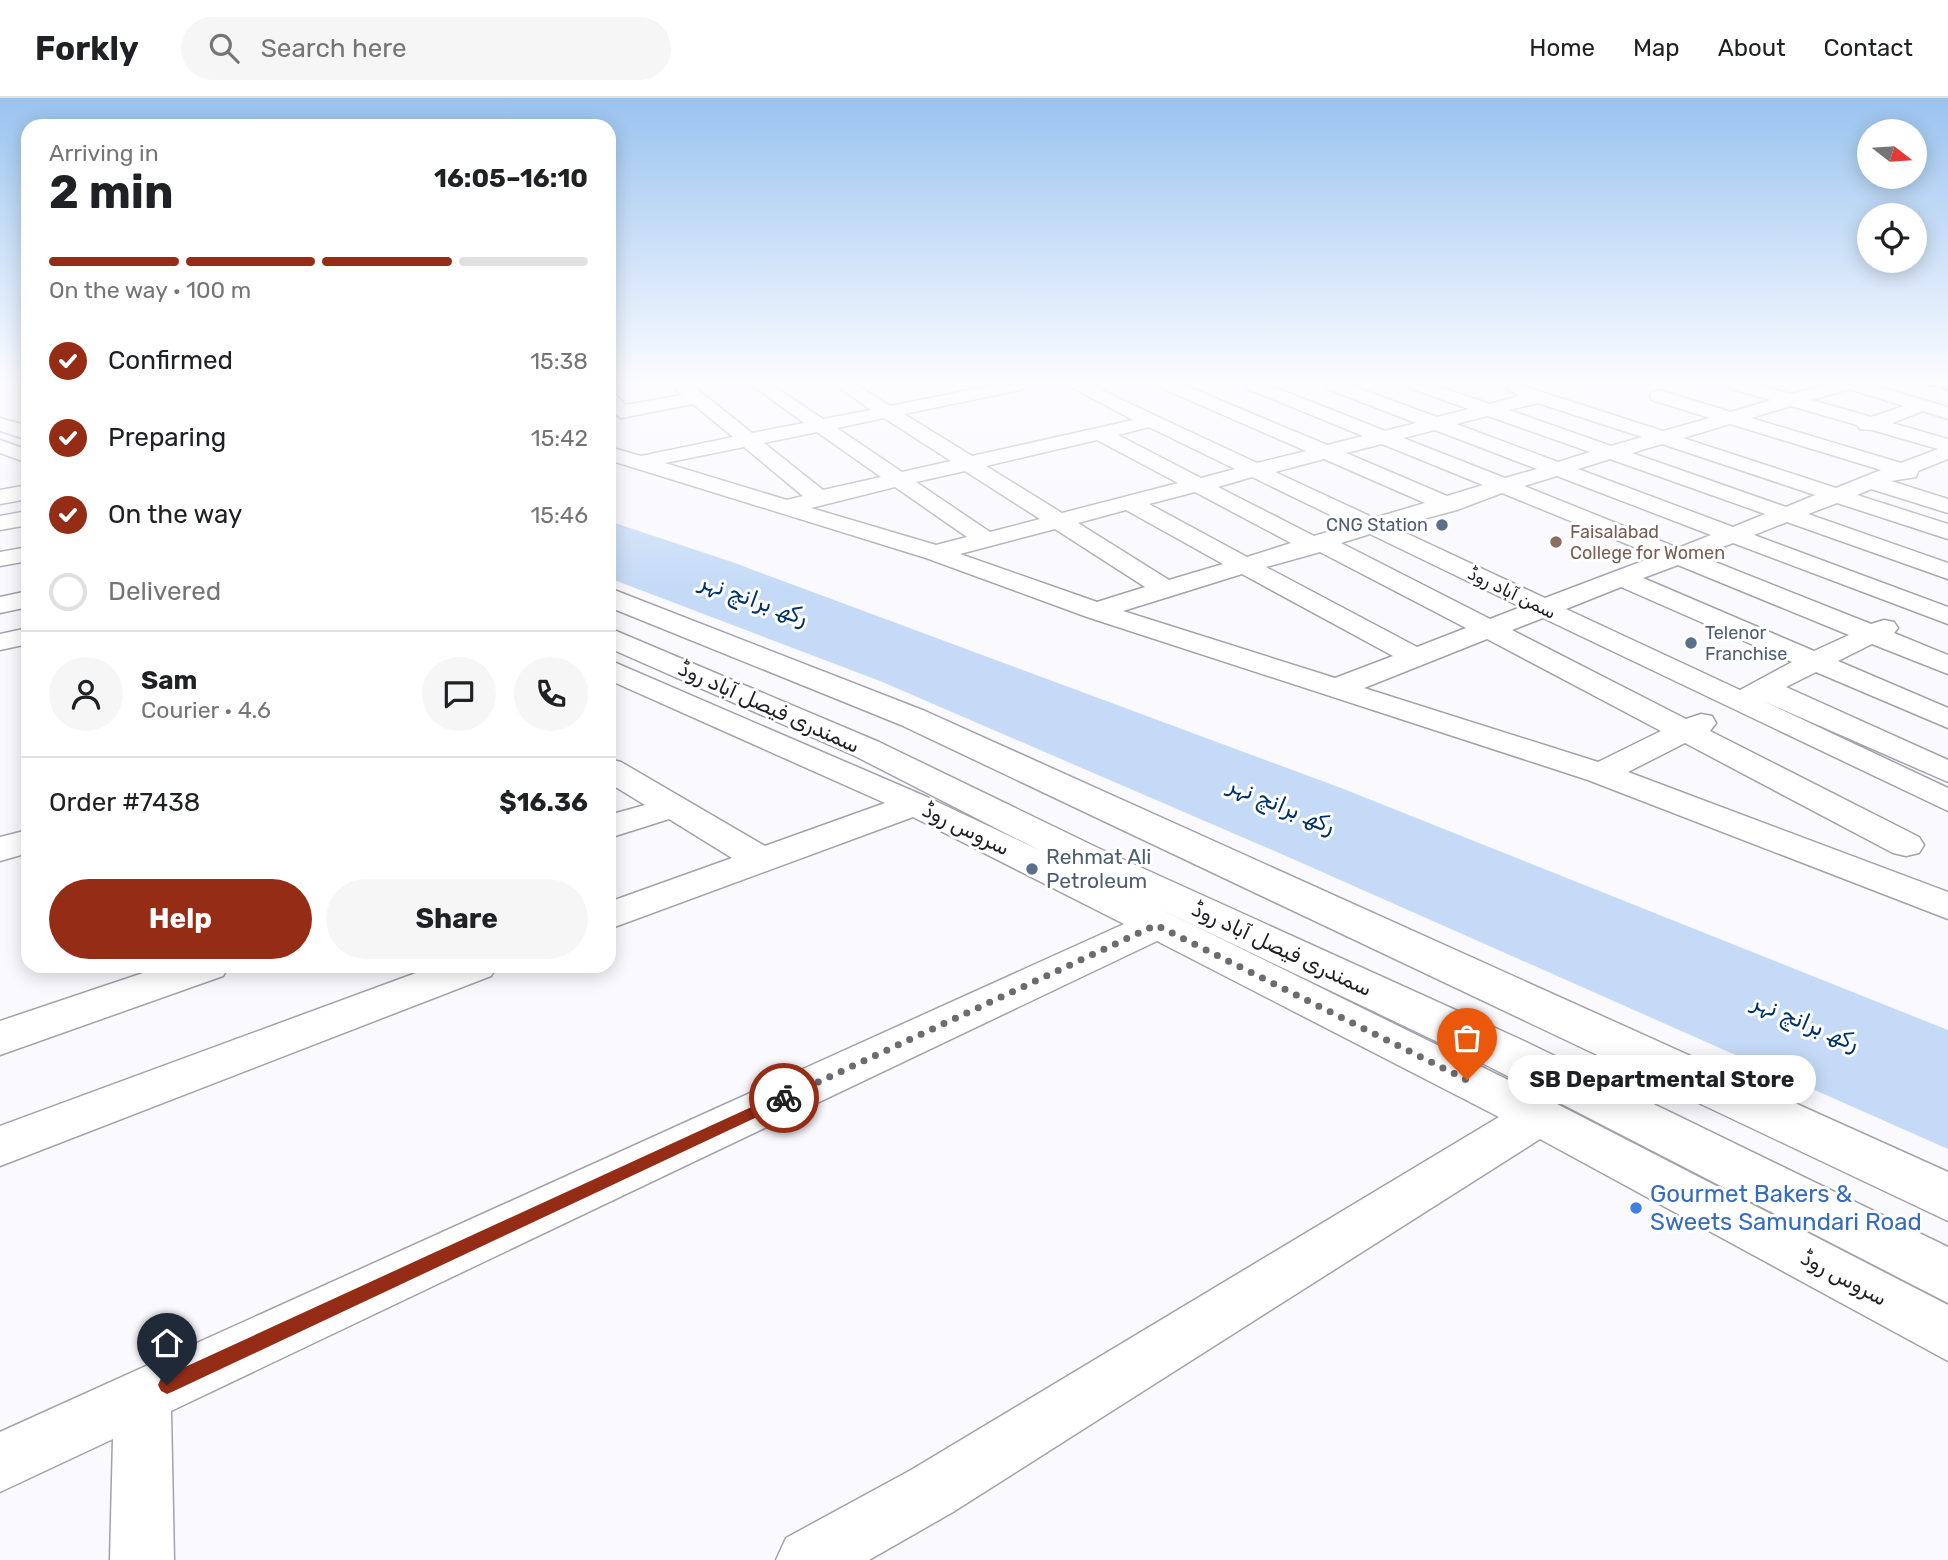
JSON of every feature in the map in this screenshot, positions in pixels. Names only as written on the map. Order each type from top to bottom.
[{"type":"main road","name":"سمندری فیصل آباد روڈ","points":[[616,600],[914,718],[1948,1196]]},
{"type":"main road","name":"سمندری فیصل آباد روڈ","points":[[616,640],[867,750],[1070,865],[1507,1054],[1948,1276]]},
{"type":"main road","points":[[1070,865],[1130,817]]},
{"type":"street","points":[[642,461],[681,453]]},
{"type":"street","points":[[763,453],[819,498]]},
{"type":"street","points":[[861,453],[986,540]]},
{"type":"street","points":[[953,453],[1167,590]]},
{"type":"street","points":[[786,508],[1011,453]]},
{"type":"street","points":[[1138,453],[1488,629],[1906,845]]},
{"type":"street","name":"سمن آباد روڈ","points":[[1238,453],[1390,523],[1569,598],[1948,801]]},
{"type":"street","points":[[935,553],[1321,453]]},
{"type":"street","points":[[1329,453],[1449,505]]},
{"type":"street","points":[[1424,453],[1948,665]]},
{"type":"street","points":[[1517,453],[1941,608]]},
{"type":"street","points":[[1096,611],[1449,505],[1609,453]]},
{"type":"street","points":[[1616,453],[1948,571]]},
{"type":"street","points":[[1712,453],[1837,495],[1941,525]]},
{"type":"street","points":[[1774,453],[1948,506]]},
{"type":"street","points":[[1779,455],[1784,453]]},
{"type":"street","points":[[1847,453],[1948,485]]},
{"type":"street","points":[[616,455],[935,553],[1096,611],[1600,773],[1948,906]]},
{"type":"street","points":[[1334,689],[1943,455]]},
{"type":"street","points":[[2,472],[21,467]]},
{"type":"street","points":[[0,498],[21,494]]},
{"type":"street","points":[[1129,503],[1415,657]]},
{"type":"street","points":[[0,523],[21,519]]},
{"type":"street","name":"سمن آباد روڈ","points":[[1390,523],[1543,608],[1752,696],[1948,772]]},
{"type":"street","points":[[0,559],[21,555]]},
{"type":"street","points":[[1622,578],[1948,719]]},
{"type":"street","points":[[0,605],[21,600]]},
{"type":"street","points":[[1600,773],[1871,634],[1941,608]]},
{"type":"street","points":[[0,642],[21,638]]},
{"type":"street","name":"سروس روڈ","points":[[616,672],[915,804],[1070,865],[1156,925],[1539,1116],[1948,1334]]},
{"type":"street","points":[[616,773],[761,859]]},
{"type":"street","points":[[616,913],[915,804]]},
{"type":"street","points":[[616,825],[673,807]]},
{"type":"street","points":[[0,849],[21,843]]},
{"type":"street","points":[[0,1462],[1156,925]]},
{"type":"street","points":[[0,1038],[138,979],[171,973]]},
{"type":"street","points":[[0,1146],[458,973]]},
{"type":"street","points":[[808,1560],[932,1491],[1539,1116]]},
{"type":"street","points":[[142,1397],[142,1560]]},
{"type":"water","name":"رکھ برانچ نہر","points":[[616,523],[732,562],[1341,788],[1948,1030],[1948,1149],[1286,856],[880,681],[616,581]]},
{"type":"way so far","points":[[784,1098],[1156,925],[1467,1080]]},
{"type":"place","name":"CNG Station","points":[[1442,525]]},
{"type":"place","name":"Faisalabad College for Women","points":[[1556,542]]},
{"type":"place","name":"Telenor Franchise","points":[[1691,643]]},
{"type":"place","name":"Rehmat Ali Petroleum","points":[[1032,869]]},
{"type":"place","name":"SB Departmental Store","points":[[1467,1080]]},
{"type":"place","name":"Gourmet Bakers & Sweets Samundari Road","points":[[1636,1208]]},
{"type":"route","points":[[167,1385],[784,1098]]}]
